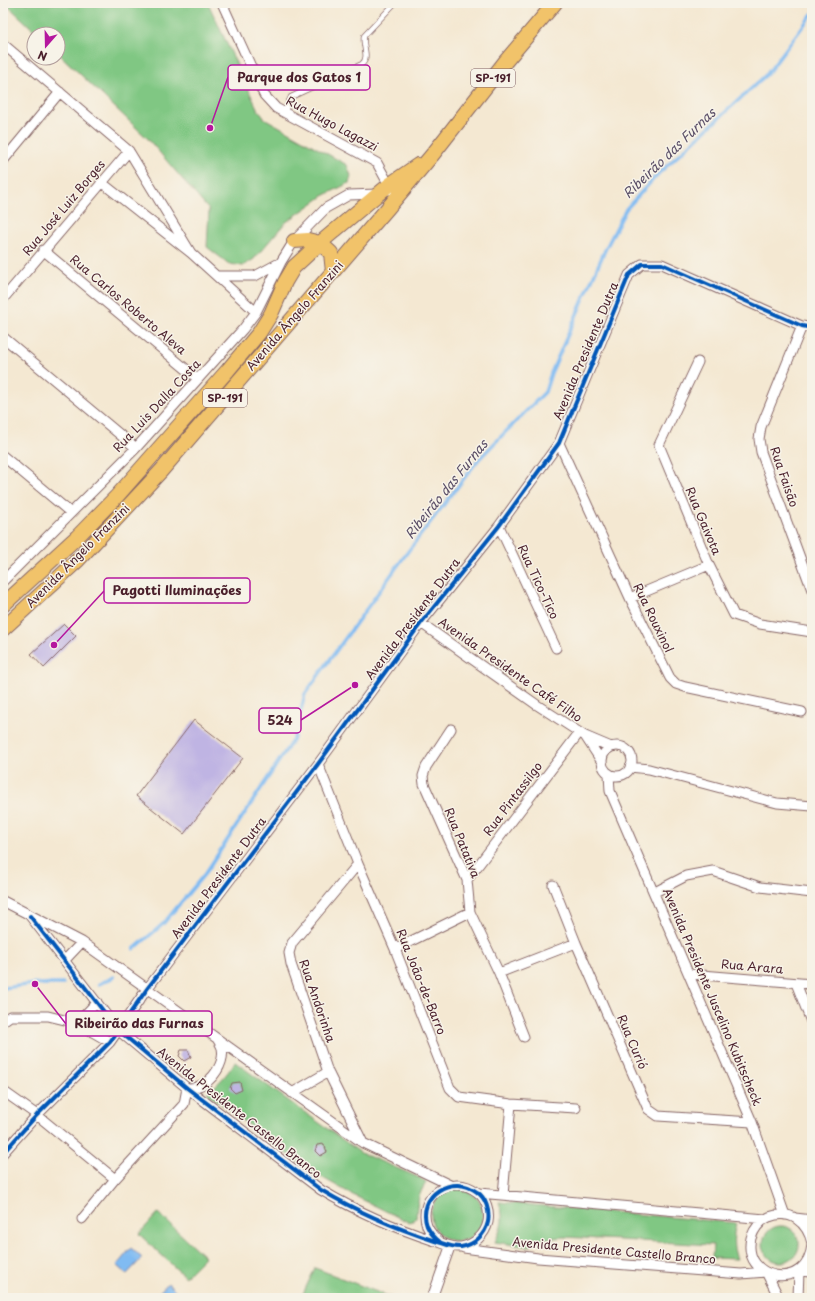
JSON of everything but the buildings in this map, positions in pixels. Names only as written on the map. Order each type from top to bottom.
[{"type":"main road","name":"Avenida Ângelo Franzini","points":[[3,629],[78,560],[161,471],[433,154],[505,62],[555,3]]},
{"type":"main road","name":"Avenida Ângelo Franzini","points":[[3,605],[77,537],[117,496],[223,376],[260,333],[294,267],[320,242],[384,189],[433,154]]},
{"type":"main road","points":[[294,241],[308,240],[320,242],[331,253],[332,272]]},
{"type":"street","name":"Rua Hugo Lagazzi","points":[[222,3],[264,95],[276,108],[284,113],[377,162],[390,205]]},
{"type":"street","points":[[3,44],[129,151],[191,253]]},
{"type":"street","points":[[3,161],[60,92]]},
{"type":"street","name":"Rua José Luiz Borges","points":[[3,299],[43,250],[129,151]]},
{"type":"street","points":[[101,182],[191,253],[256,312]]},
{"type":"street","name":"Rua Luis Dalla Costa","points":[[4,578],[136,448],[243,329],[256,312],[281,262],[294,241],[326,208],[349,195],[384,189]]},
{"type":"street","name":"Rua Carlos Roberto Aleva","points":[[43,250],[198,379]]},
{"type":"street","points":[[217,276],[255,276],[281,262]]},
{"type":"street","name":"Avenida Presidente Dutra","points":[[3,1153],[110,1042],[147,989],[318,764],[420,623],[499,526],[559,442],[629,275],[642,264],[662,264],[802,326]]},
{"type":"street","points":[[802,326],[812,328]]},
{"type":"street","name":"Rua Faisão","points":[[802,326],[761,427],[759,439],[761,452],[812,590]]},
{"type":"street","points":[[3,337],[136,448]]},
{"type":"street","name":"Rua Gaivota","points":[[698,362],[659,445],[709,566],[734,615],[760,624],[812,632]]},
{"type":"street","name":"Rua Rouxinol","points":[[559,442],[630,598],[670,678],[676,684],[685,687],[802,712]]},
{"type":"street","points":[[3,456],[71,513]]},
{"type":"street","name":"Rua Tico-Tico","points":[[499,526],[556,648]]},
{"type":"street","points":[[630,598],[709,566]]},
{"type":"street","name":"Avenida Presidente Café Filho","points":[[420,623],[537,706],[582,734],[611,747]]},
{"type":"street","name":"Rua Patativa","points":[[451,729],[426,767],[423,776],[424,784],[466,880],[470,912],[499,973],[524,1037]]},
{"type":"street","name":"Avenida Presidente Café Filho","points":[[582,734],[602,762]]},
{"type":"street","name":"Rua Pintassilgo","points":[[466,880],[582,734]]},
{"type":"street","points":[[649,769],[626,749],[621,747],[611,747],[604,753],[602,762],[603,767],[609,774],[617,776],[628,771],[649,769],[777,803],[812,806]]},
{"type":"street","points":[[610,791],[628,771],[631,758],[626,749]]},
{"type":"street","name":"Rua João-de-Barro","points":[[318,764],[358,864],[395,949],[450,1088],[459,1097],[511,1104],[576,1108]]},
{"type":"street","points":[[609,774],[610,791]]},
{"type":"street","name":"Avenida Presidente Juscelino Kubitscheck","points":[[610,791],[655,892],[752,1122],[785,1215]]},
{"type":"street","name":"Rua Andorinha","points":[[358,864],[292,943],[289,953],[328,1072],[363,1143]]},
{"type":"street","points":[[655,892],[686,876],[713,871],[760,887],[812,893]]},
{"type":"street","name":"Rua Curió","points":[[553,885],[576,943],[648,1109],[658,1116],[752,1122]]},
{"type":"street","points":[[3,901],[82,942],[363,1143],[450,1185]]},
{"type":"street","points":[[395,949],[470,912]]},
{"type":"street","name":"Avenida Presidente Castello Branco","points":[[30,916],[118,1030],[187,1088],[321,1190],[341,1202],[410,1233],[440,1242]]},
{"type":"street","points":[[65,960],[82,942]]},
{"type":"street","points":[[499,973],[576,943]]},
{"type":"street","name":"Rua Arara","points":[[690,974],[812,984]]},
{"type":"street","points":[[796,983],[812,1024]]},
{"type":"street","points":[[77,1023],[97,1002]]},
{"type":"street","points":[[3,1021],[10,1016],[48,1016],[77,1023],[110,1042]]},
{"type":"street","name":"Avenida Presidente Castello Branco","points":[[187,1088],[199,1087],[211,1079],[218,1070],[222,1049],[218,1040]]},
{"type":"street","points":[[292,1093],[328,1072]]},
{"type":"street","points":[[82,1219],[115,1179],[184,1104],[187,1088]]},
{"type":"street","points":[[3,1091],[37,1116],[115,1179]]},
{"type":"street","points":[[503,1195],[511,1104]]},
{"type":"street","points":[[460,1184],[470,1187],[479,1193],[485,1201],[488,1210],[486,1230],[480,1238],[471,1244],[461,1247],[450,1246],[440,1242],[432,1235],[427,1226],[425,1215],[427,1204],[433,1195],[441,1188],[450,1185],[460,1184]]},
{"type":"street","points":[[479,1193],[765,1219]]},
{"type":"street","points":[[795,1218],[804,1224],[810,1233],[812,1244],[811,1254],[806,1264],[799,1271],[789,1275],[779,1276],[766,1272],[755,1262],[751,1253],[750,1243],[752,1233],[758,1225],[765,1219],[774,1215],[785,1215],[812,1220]]},
{"type":"street","points":[[432,1298],[450,1246]]},
{"type":"street","name":"Avenida Presidente Castello Branco","points":[[461,1247],[538,1258],[741,1274],[766,1272]]},
{"type":"street","points":[[799,1271],[812,1272]]},
{"type":"street","points":[[798,1298],[799,1271]]},
{"type":"street","points":[[766,1272],[779,1298]]},
{"type":"lane","points":[[284,113],[292,97],[362,64],[366,57],[363,42],[364,36],[395,3]]},
{"type":"green space","points":[[5,3],[208,3],[257,108],[264,118],[347,165],[351,176],[349,183],[323,196],[285,223],[254,259],[243,266],[229,264],[207,247],[209,210],[148,139],[66,61],[66,26],[29,26]]},
{"type":"green space","points":[[235,1062],[361,1153],[420,1178],[426,1183],[417,1204],[416,1218],[410,1223],[353,1195],[307,1169],[207,1093],[222,1079]]},
{"type":"green space","points":[[452,1189],[462,1189],[472,1193],[479,1200],[483,1210],[483,1220],[479,1230],[472,1237],[462,1241],[452,1241],[442,1237],[435,1230],[431,1220],[431,1210],[435,1200],[442,1193]]},
{"type":"green space","points":[[499,1202],[736,1223],[734,1232],[734,1250],[737,1259],[712,1258],[713,1245],[564,1237],[541,1239],[529,1247],[495,1242],[502,1222],[502,1213]]},
{"type":"green space","points":[[158,1213],[205,1257],[185,1277],[139,1234]]},
{"type":"green space","points":[[785,1226],[794,1231],[798,1237],[798,1251],[794,1257],[785,1262],[777,1262],[768,1257],[764,1251],[763,1240],[768,1231],[774,1227]]},
{"type":"green space","points":[[315,1268],[393,1298],[301,1298]]},
{"type":"water","points":[[131,1248],[142,1258],[127,1274],[117,1265]]},
{"type":"water","points":[[168,1283],[183,1298],[154,1298]]},
{"type":"waterway","name":"Ribeirão das Furnas","points":[[134,949],[163,924],[207,871],[294,738],[305,694],[409,550],[479,459],[545,392],[551,373],[605,250],[626,209],[658,174],[767,74],[812,14]]},
{"type":"waterway","name":"Ribeirão das Furnas","points":[[99,984],[114,977]]},
{"type":"waterway","name":"Ribeirão das Furnas","points":[[3,988],[35,984],[63,984]]},
{"type":"cycle path","points":[[3,1153],[37,1115],[110,1042],[147,989],[318,764],[421,623],[499,526],[559,443],[629,275],[642,264],[662,264],[802,326],[812,328]]},
{"type":"cycle path","points":[[30,916],[118,1030],[187,1088],[321,1190],[348,1205],[391,1225],[435,1241],[458,1247],[466,1246],[474,1242],[482,1235],[487,1227],[488,1209],[485,1201],[477,1192],[468,1187],[458,1185],[448,1186],[439,1190],[432,1197],[427,1205],[425,1215],[427,1226],[440,1242]]},
{"type":"place","name":"Parque dos Gatos 1","points":[[210,128]]},
{"type":"place","name":"Pagotti Iluminações","points":[[54,645]]},
{"type":"place","name":"524","points":[[355,685]]},
{"type":"place","name":"Ribeirão das Furnas","points":[[35,984]]}]
